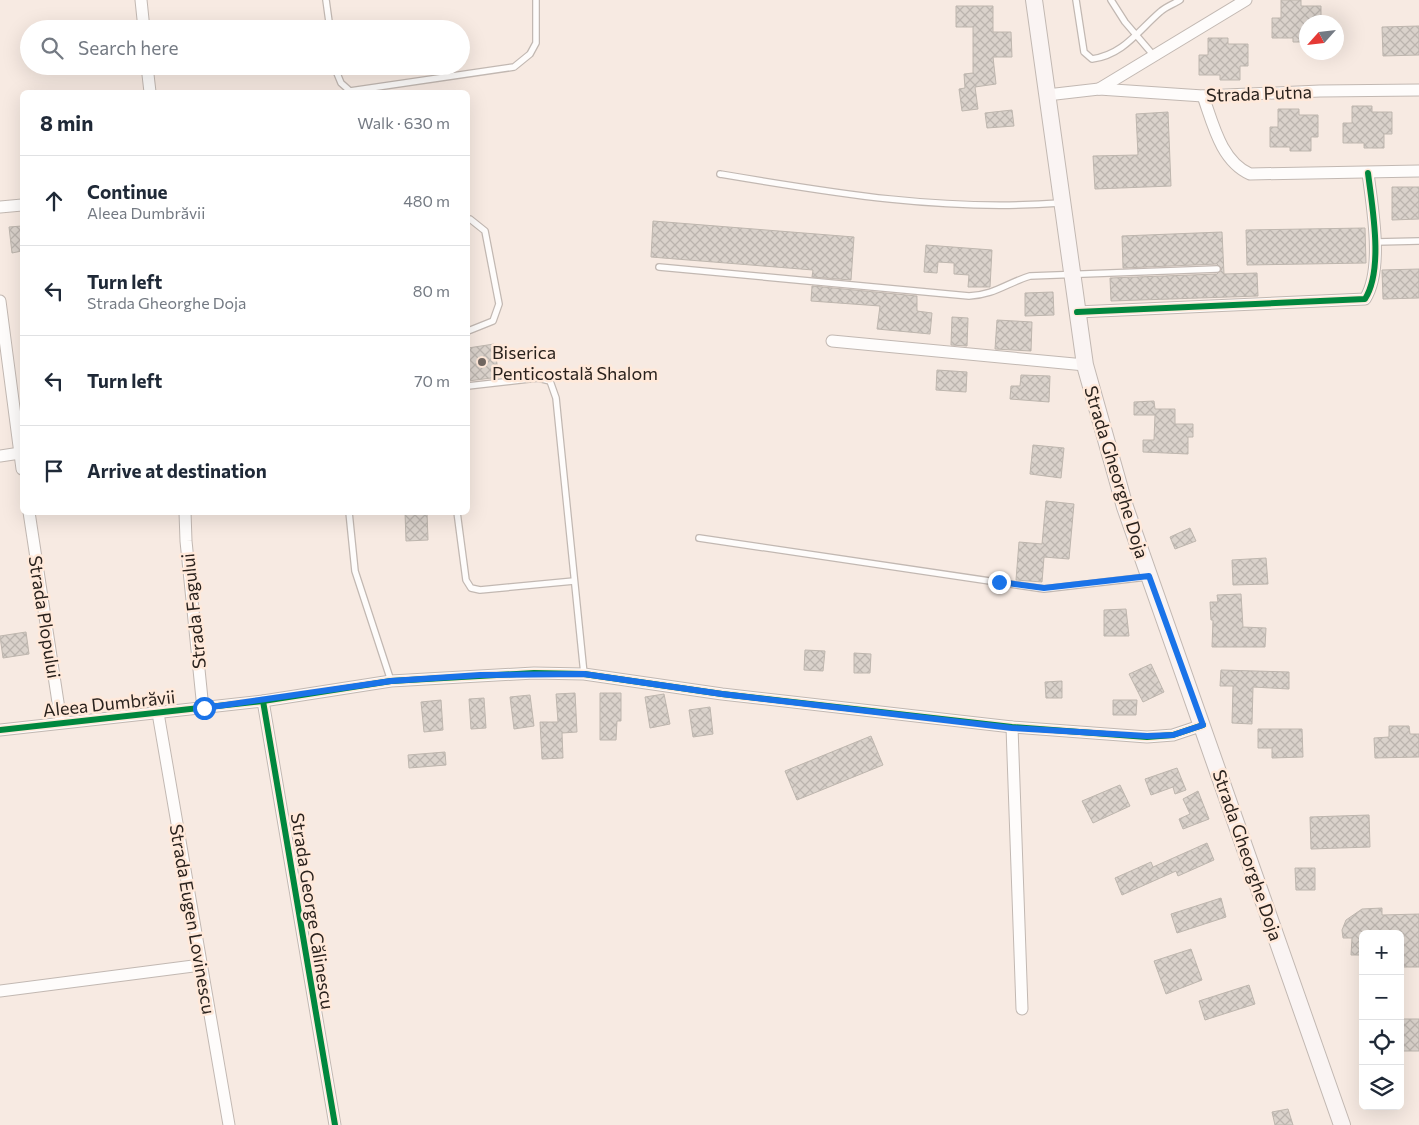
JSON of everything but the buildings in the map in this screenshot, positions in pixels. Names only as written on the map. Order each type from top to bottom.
[{"type":"main road","name":"Strada Gheorghe Doja","points":[[1034,0],[1084,365],[1124,507],[1203,725],[1342,1125]]},
{"type":"street","points":[[141,0],[143,20]]},
{"type":"street","name":"Strada Putna","points":[[1099,89],[1155,57],[1241,2]]},
{"type":"street","points":[[148,75],[150,90]]},
{"type":"street","name":"Strada Putna","points":[[1047,96],[1099,89],[1203,96],[1320,91],[1419,90]]},
{"type":"street","points":[[1203,96],[1226,153],[1240,170],[1250,174],[1419,171]]},
{"type":"street","points":[[1077,312],[1365,299],[1372,283],[1376,242],[1368,173]]},
{"type":"street","points":[[0,207],[20,205]]},
{"type":"street","points":[[0,301],[20,453],[0,456]]},
{"type":"street","points":[[832,341],[1084,365]]},
{"type":"street","name":"Strada Plopului","points":[[29,515],[61,722]]},
{"type":"street","name":"Strada Fagului","points":[[185,515],[186,541],[204,708]]},
{"type":"street","name":"Aleea Dumbrăvii","points":[[0,730],[263,701],[391,681],[480,675],[584,674],[732,695],[1012,728],[1147,736],[1173,735],[1203,725]]},
{"type":"street","name":"Strada George Călinescu","points":[[263,701],[335,1125]]},
{"type":"street","name":"Strada Eugen Lovinescu","points":[[158,713],[229,1125]]},
{"type":"street","points":[[1012,728],[1022,1008]]},
{"type":"street","points":[[0,991],[201,965]]},
{"type":"lane","points":[[326,0],[329,20]]},
{"type":"lane","points":[[470,73],[514,67],[530,54],[536,43],[536,0]]},
{"type":"lane","points":[[1076,0],[1084,52],[1092,58],[1112,54],[1137,37],[1161,11],[1180,0]]},
{"type":"lane","points":[[1111,0],[1113,6],[1155,57]]},
{"type":"lane","points":[[338,75],[341,83],[349,90]]},
{"type":"lane","points":[[357,90],[459,75]]},
{"type":"lane","points":[[720,174],[851,196],[959,205],[1062,203]]},
{"type":"lane","points":[[470,219],[485,231],[499,304],[493,321],[470,330]]},
{"type":"lane","points":[[1376,242],[1419,242]]},
{"type":"lane","points":[[659,267],[969,296],[987,295],[1012,281],[1030,276],[1217,269]]},
{"type":"lane","points":[[470,386],[538,378],[550,381],[556,398],[584,674]]},
{"type":"lane","points":[[349,515],[355,570],[391,681]]},
{"type":"lane","points":[[457,515],[466,580],[471,588],[480,590],[574,581]]},
{"type":"lane","points":[[699,538],[1044,588],[1149,576]]},
{"type":"cycle path","points":[[1077,312],[1365,299],[1371,286],[1375,255],[1374,219],[1368,173]]},
{"type":"cycle path","points":[[0,730],[263,701],[391,681],[534,673],[584,674],[722,694],[1012,727],[1147,737],[1173,735],[1203,725]]},
{"type":"cycle path","points":[[263,701],[335,1125]]},
{"type":"place","name":"Biserica Penticostală Shalom","points":[[482,362]]},
{"type":"route","points":[[204,708],[263,701],[391,681],[534,673],[584,674],[722,694],[1012,728],[1118,736],[1147,736],[1173,735],[1203,725],[1149,576],[1044,588],[999,582]]}]
